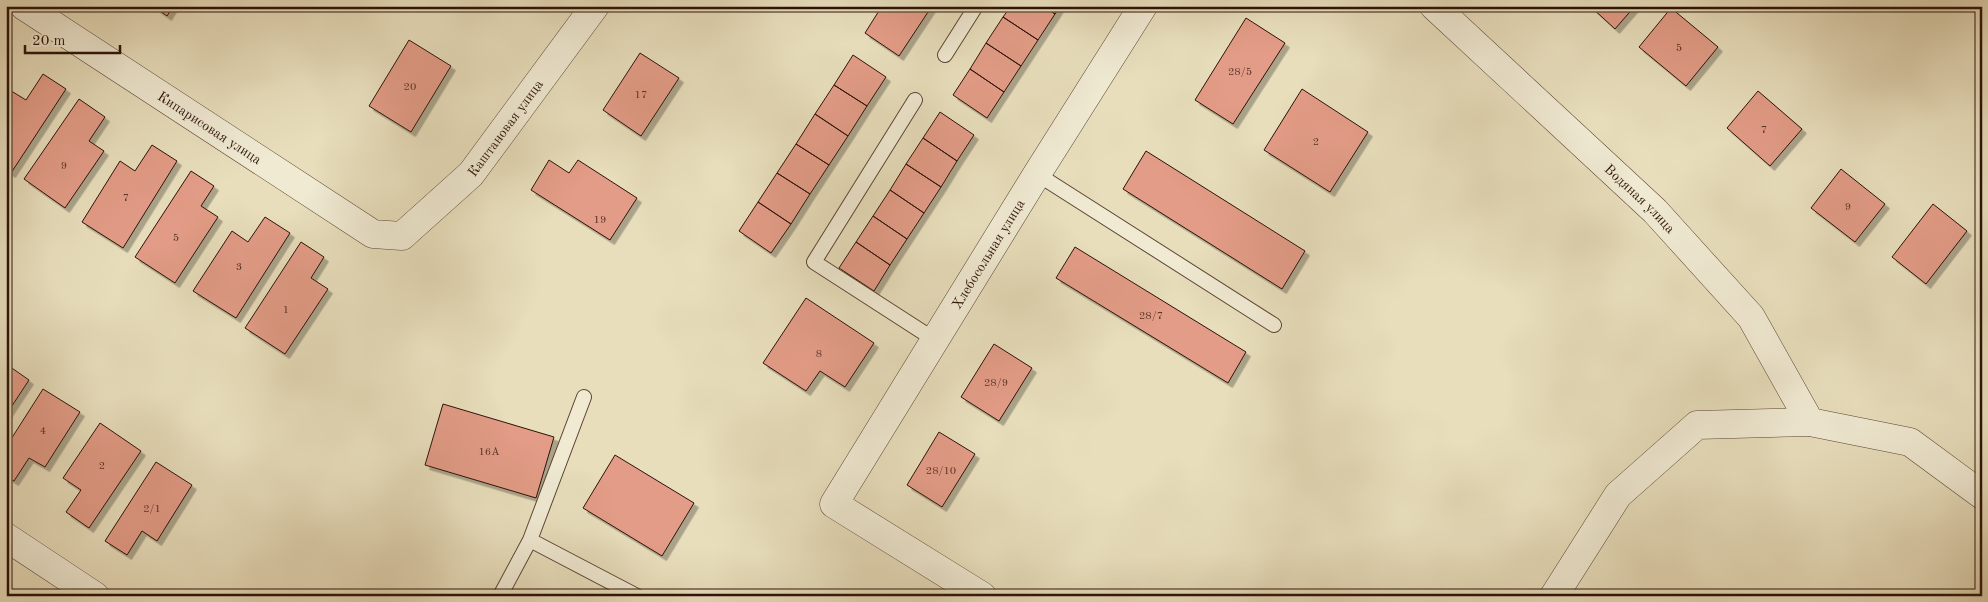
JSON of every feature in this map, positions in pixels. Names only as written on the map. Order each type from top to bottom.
[{"type":"street","name":"Кипарисовая улица","points":[[24,6],[373,234],[402,236]]},
{"type":"street","name":"Каштановая улица","points":[[402,236],[471,174],[595,6]]},
{"type":"street","name":"Хлебосольная улица","points":[[982,596],[834,504],[1037,174],[1144,6]]},
{"type":"street","name":"Водяная улица","points":[[1434,6],[1662,218],[1751,317],[1810,422]]},
{"type":"street","points":[[1554,596],[1618,495],[1697,425],[1810,422],[1910,442],[1982,495]]},
{"type":"street","points":[[6,537],[96,596]]},
{"type":"lane","points":[[945,55],[976,6]]},
{"type":"lane","points":[[915,100],[814,262],[935,340]]},
{"type":"lane","points":[[1037,174],[1274,326]]},
{"type":"lane","points":[[500,596],[530,540],[584,397]]},
{"type":"lane","points":[[530,540],[637,596]]},
{"type":"building","points":[[153,6],[173,6],[167,16]]},
{"type":"building","points":[[882,6],[932,6],[899,56],[865,33]]},
{"type":"building","points":[[1011,6],[1043,6],[1055,14],[1038,40],[1003,17]]},
{"type":"building","points":[[1043,6],[1060,6],[1055,14]]},
{"type":"building","points":[[1590,6],[1635,6],[1615,29]]},
{"type":"building","points":[[1671,8],[1718,47],[1686,86],[1639,47]]},
{"type":"building","points":[[1003,17],[1038,40],[1021,66],[986,43]]},
{"type":"building","points":[[1246,18],[1285,43],[1233,124],[1195,100]]},
{"type":"building","points":[[409,40],[451,66],[411,132],[369,106]]},
{"type":"building","points":[[986,43],[1021,66],[1004,92],[970,69]]},
{"type":"building","points":[[640,53],[679,78],[641,136],[603,110]]},
{"type":"building","points":[[853,55],[886,77],[867,106],[834,85]]},
{"type":"building","points":[[970,69],[1004,92],[987,118],[953,95]]},
{"type":"building","points":[[43,74],[66,89],[11,173],[6,170],[6,92],[8,89],[26,100]]},
{"type":"building","points":[[834,85],[867,106],[848,136],[815,114]]},
{"type":"building","points":[[1302,89],[1368,132],[1330,192],[1264,150]]},
{"type":"building","points":[[1758,91],[1802,129],[1770,166],[1727,128]]},
{"type":"building","points":[[79,99],[105,117],[89,141],[104,151],[65,208],[24,179]]},
{"type":"building","points":[[940,112],[974,135],[957,161],[923,138]]},
{"type":"building","points":[[815,114],[848,136],[829,165],[796,144]]},
{"type":"building","points":[[923,138],[957,161],[941,187],[906,164]]},
{"type":"building","points":[[796,144],[829,165],[810,194],[777,173]]},
{"type":"building","points":[[152,145],[177,161],[123,248],[82,222],[120,161],[135,171]]},
{"type":"building","points":[[1146,151],[1305,251],[1282,289],[1123,189]]},
{"type":"building","points":[[549,160],[569,173],[578,160],[637,198],[610,240],[531,190]]},
{"type":"building","points":[[906,164],[941,187],[924,213],[890,190]]},
{"type":"building","points":[[1841,169],[1885,204],[1855,242],[1811,208]]},
{"type":"building","points":[[191,171],[214,186],[201,206],[218,217],[175,283],[135,257]]},
{"type":"building","points":[[777,173],[810,194],[791,224],[758,202]]},
{"type":"building","points":[[890,190],[924,213],[907,239],[873,216]]},
{"type":"building","points":[[758,202],[791,224],[771,253],[739,231]]},
{"type":"building","points":[[1933,204],[1967,231],[1926,284],[1892,257]]},
{"type":"building","points":[[873,216],[907,239],[890,265],[856,242]]},
{"type":"building","points":[[265,217],[290,233],[236,318],[193,291],[232,231],[248,242]]},
{"type":"building","points":[[301,242],[324,257],[311,278],[328,289],[285,354],[245,328]]},
{"type":"building","points":[[856,242],[890,265],[874,291],[839,268]]},
{"type":"building","points":[[1075,247],[1246,352],[1228,383],[1056,278]]},
{"type":"building","points":[[806,298],[874,343],[845,387],[820,371],[806,391],[763,363]]},
{"type":"building","points":[[994,344],[1032,368],[999,421],[961,397]]},
{"type":"building","points":[[6,364],[29,380],[6,415]]},
{"type":"building","points":[[43,389],[80,412],[45,467],[29,458],[14,481],[6,476],[6,447]]},
{"type":"building","points":[[443,404],[554,437],[536,498],[425,465]]},
{"type":"building","points":[[100,423],[141,451],[89,528],[66,512],[81,490],[63,478]]},
{"type":"building","points":[[939,432],[975,454],[942,507],[907,485]]},
{"type":"building","points":[[615,455],[694,503],[662,556],[583,508]]},
{"type":"building","points":[[156,462],[192,485],[157,541],[142,531],[127,555],[105,541]]}]
